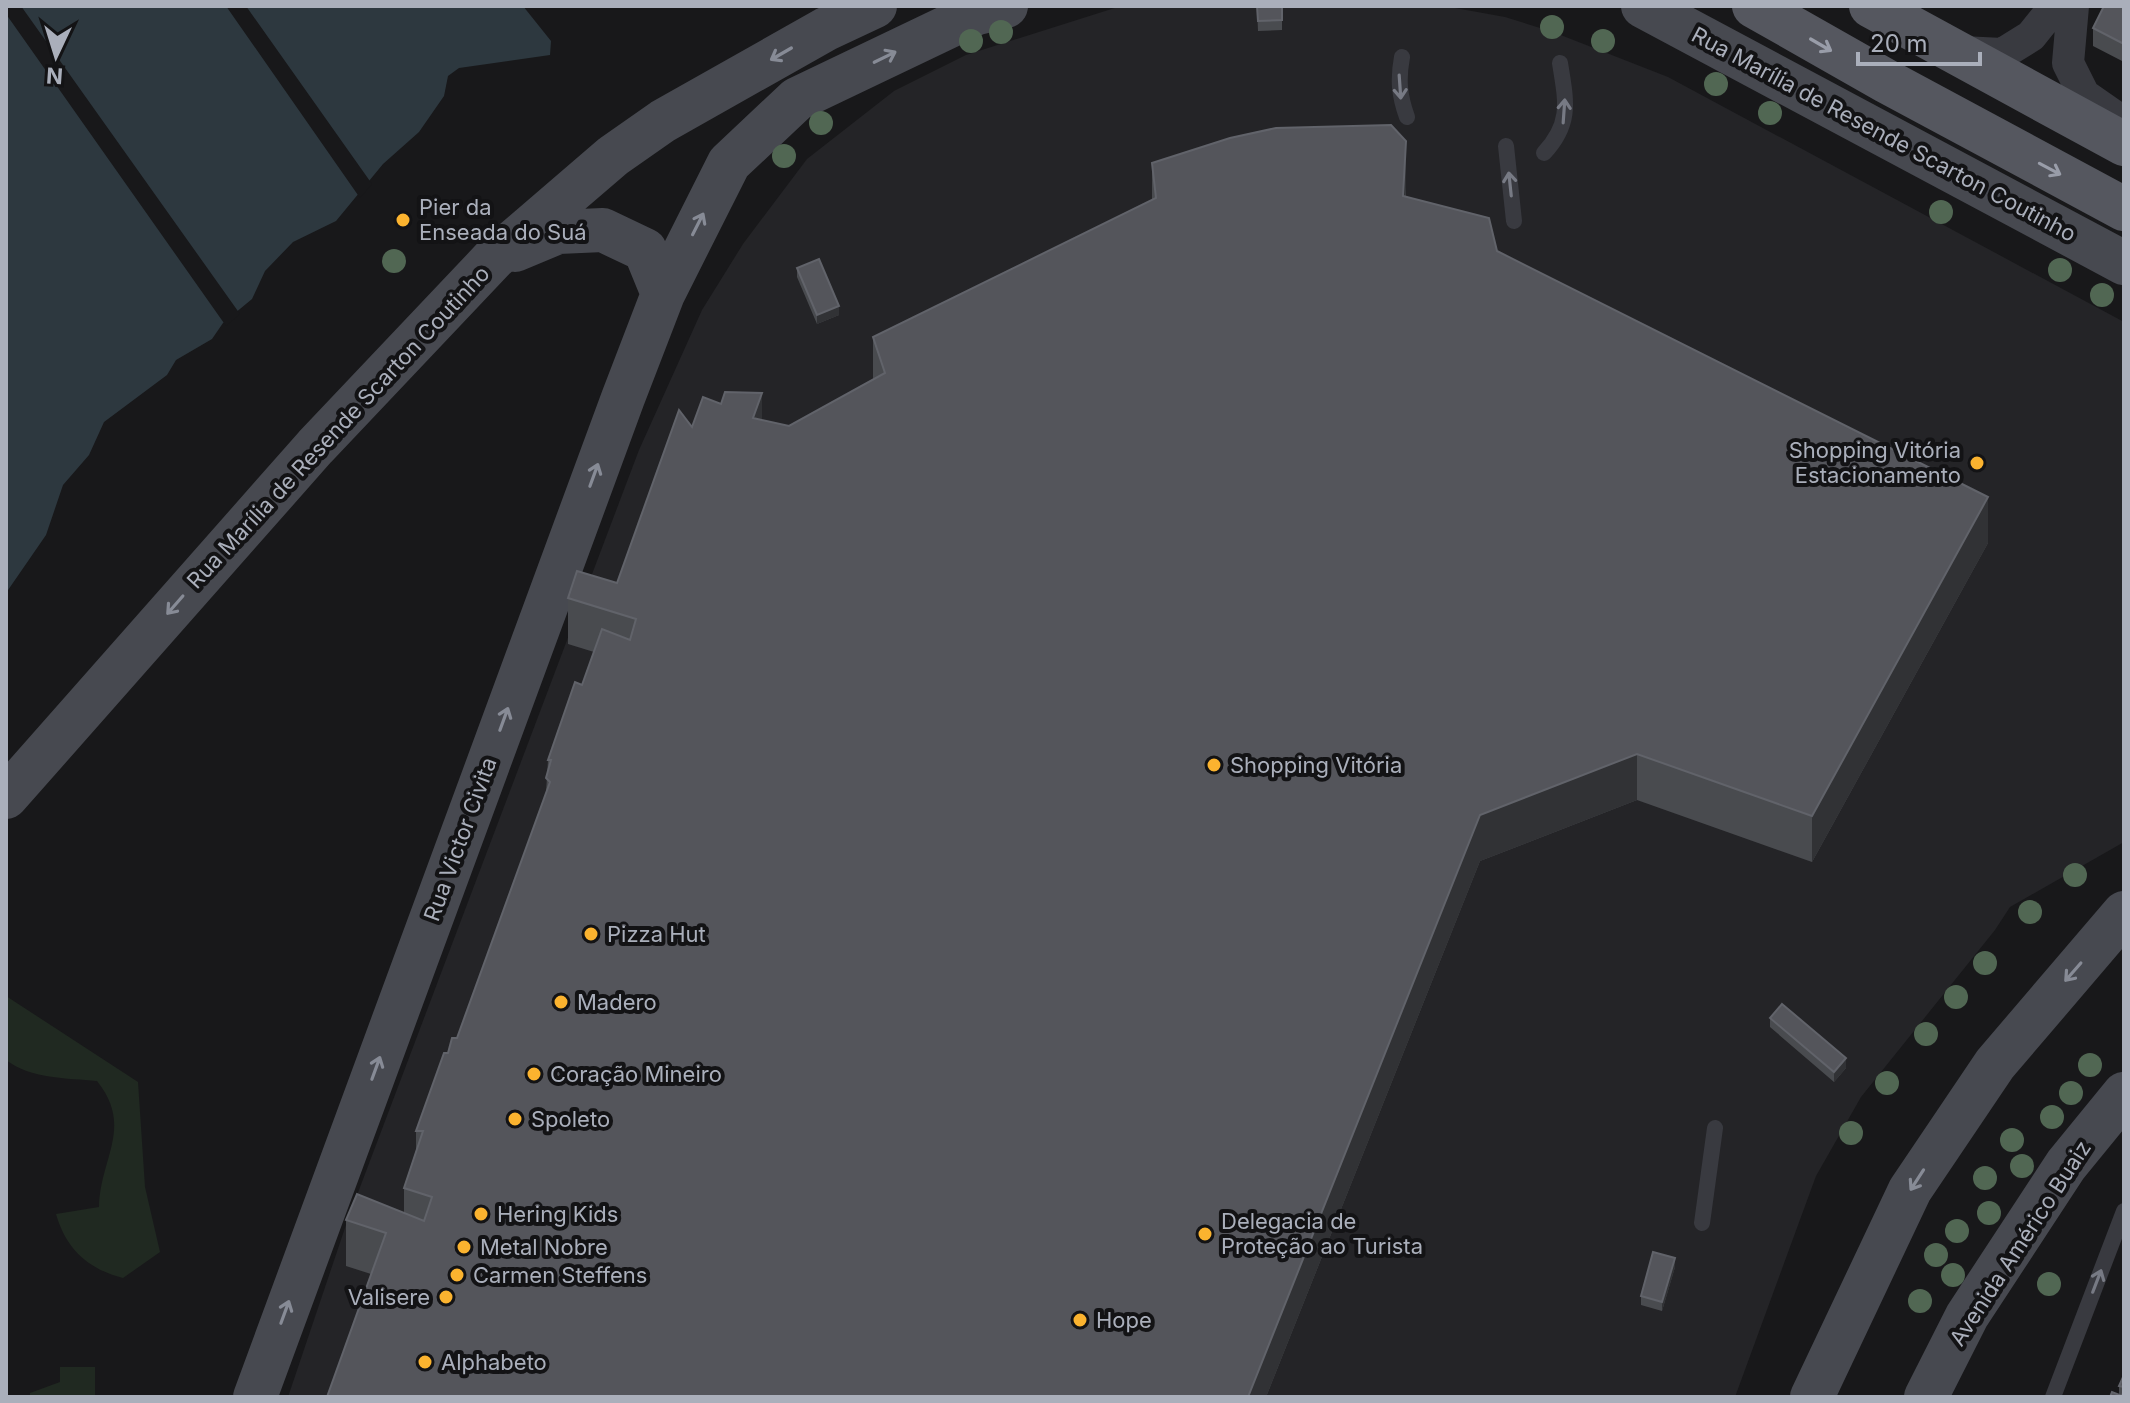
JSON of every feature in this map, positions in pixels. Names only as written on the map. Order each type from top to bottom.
[{"type":"main road","points":[[1754,6],[2124,209]]},
{"type":"main road","points":[[1871,6],[2122,127]]},
{"type":"street","name":"Rua Marília de Resende Scarton Coutinho","points":[[6,797],[315,447],[493,259],[613,156],[663,121],[826,29],[875,6]]},
{"type":"street","points":[[663,294],[729,163],[797,99],[977,13],[1006,6]]},
{"type":"street","name":"Rua Marília de Resende Scarton Coutinho","points":[[1643,6],[2124,263]]},
{"type":"street","points":[[1846,6],[2122,127]]},
{"type":"street","points":[[1953,52],[2002,54],[2031,36],[2055,6]]},
{"type":"street","points":[[2073,6],[2068,63],[2084,95],[2122,127]]},
{"type":"street","points":[[493,259],[558,232],[603,230],[645,250],[663,294]]},
{"type":"street","name":"Rua Victor Civita","points":[[255,1393],[663,294]]},
{"type":"street","points":[[1812,1397],[1910,1190],[1995,1064],[2124,913]]},
{"type":"street","name":"Avenida Américo Buaiz","points":[[1926,1397],[1967,1316],[2000,1265],[2066,1165],[2124,1094]]},
{"type":"lane","points":[[1402,57],[1399,89],[1407,117]]},
{"type":"lane","points":[[1544,153],[1557,139],[1565,121],[1560,63]]},
{"type":"lane","points":[[1506,146],[1514,221]]},
{"type":"lane","points":[[1702,1223],[1715,1128]]},
{"type":"lane","points":[[2053,1397],[2124,1211]]},
{"type":"shaded area","points":[[6,6],[523,6],[551,41],[550,55],[459,68],[448,76],[444,96],[419,132],[383,164],[336,221],[293,242],[265,271],[252,299],[223,323],[212,339],[176,360],[167,375],[104,422],[89,455],[63,485],[46,535],[6,593]]},
{"type":"shaded area","name":"Shopping Vitória","points":[[1121,6],[1444,6],[1505,17],[1553,32],[1668,77],[2124,322],[2124,842],[2010,907],[1861,1097],[1816,1176],[1735,1397],[288,1397],[348,1219],[639,450],[702,310],[743,244],[807,159],[894,91],[966,55]]},
{"type":"shaded area","points":[[6,996],[138,1082],[145,1187],[160,1252],[123,1278],[99,1269],[80,1256],[66,1238],[56,1214],[99,1207],[114,1128],[108,1098],[97,1081],[38,1074],[6,1060]]},
{"type":"shaded area","points":[[60,1367],[95,1367],[95,1397],[30,1397],[30,1393],[60,1382]]},
{"type":"pier","points":[[6,6],[21,6],[240,314],[226,326],[6,14]]},
{"type":"pier","points":[[226,6],[246,6],[372,184],[360,198]]},
{"type":"building","points":[[1257,6],[1282,6],[1282,20],[1258,21]]},
{"type":"building","points":[[2104,6],[2124,6],[2124,44],[2093,28]]},
{"type":"building","name":"Shopping Vitória","points":[[1391,125],[1406,141],[1403,196],[1489,218],[1497,251],[1988,497],[1812,816],[1637,754],[1480,815],[1248,1397],[327,1397],[386,1233],[346,1220],[357,1194],[424,1221],[432,1197],[404,1188],[423,1131],[416,1131],[444,1053],[448,1053],[452,1038],[457,1038],[550,782],[546,778],[551,760],[548,760],[575,682],[582,685],[602,629],[630,640],[636,619],[568,598],[577,571],[617,583],[679,410],[692,427],[703,397],[721,404],[725,392],[762,393],[753,418],[789,426],[885,373],[873,337],[1156,198],[1152,163],[1230,138],[1276,128]]},
{"type":"building","points":[[819,259],[839,306],[817,315],[797,268]]},
{"type":"building","points":[[1782,1004],[1846,1058],[1834,1072],[1770,1018]]},
{"type":"building","points":[[1653,1252],[1675,1258],[1662,1302],[1641,1296]]},
{"type":"building","points":[[2124,1390],[2124,1397],[2110,1397],[2112,1392],[2122,1396]]},
{"type":"place","name":"Pier da Enseada do Suá","points":[[403,220]]},
{"type":"place","name":"Shopping Vitória Estacionamento","points":[[1977,463]]},
{"type":"place","name":"Shopping Vitória","points":[[1214,765]]},
{"type":"place","name":"Pizza Hut","points":[[591,934]]},
{"type":"place","name":"Madero","points":[[561,1002]]},
{"type":"place","name":"Coração Mineiro","points":[[534,1074]]},
{"type":"place","name":"Spoleto","points":[[515,1119]]},
{"type":"place","name":"Hering Kids","points":[[481,1214]]},
{"type":"place","name":"Delegacia de Proteção ao Turista","points":[[1205,1234]]},
{"type":"place","name":"Metal Nobre","points":[[464,1247]]},
{"type":"place","name":"Carmen Steffens","points":[[457,1275]]},
{"type":"place","name":"Valisere","points":[[446,1297]]},
{"type":"place","name":"Hope","points":[[1080,1320]]},
{"type":"place","name":"Alphabeto","points":[[425,1362]]}]
